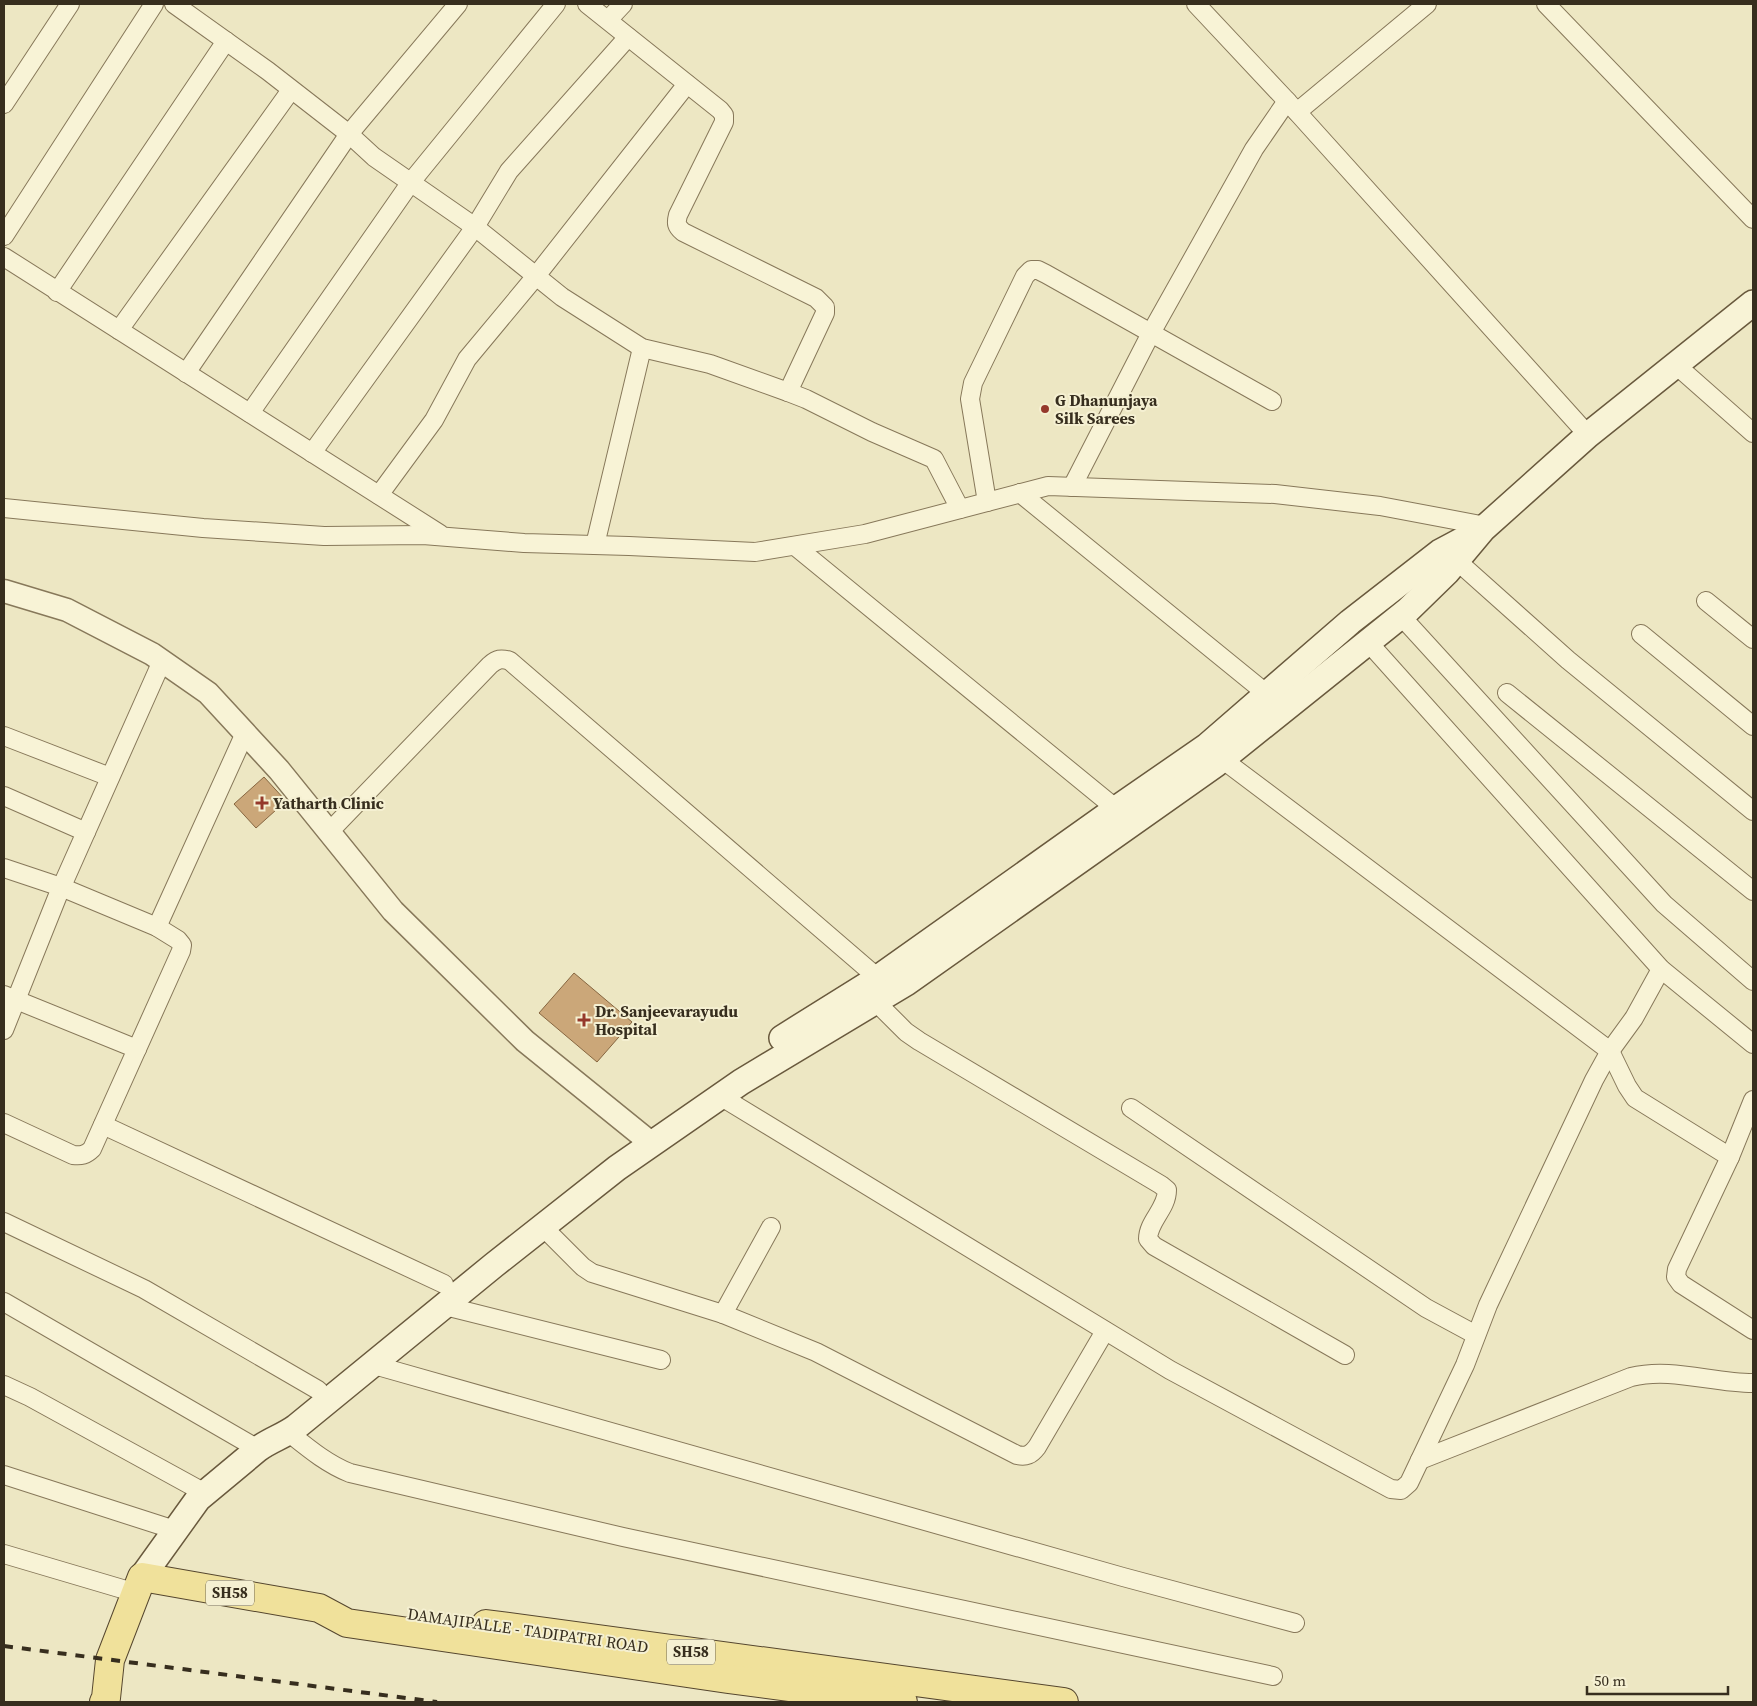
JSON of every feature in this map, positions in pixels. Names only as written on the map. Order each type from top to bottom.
[{"type":"main road","points":[[1124,816],[1222,759],[1401,616],[1447,572],[1485,527],[1588,435],[1676,365],[1751,309]]},
{"type":"main road","points":[[104,1702],[110,1660],[139,1585],[175,1530],[198,1499],[261,1446],[281,1422],[318,1390],[444,1295],[731,1070],[876,990],[906,983],[1002,902],[1124,816],[1350,622],[1440,552],[1485,527]]},
{"type":"main road","points":[[261,1446],[288,1432],[374,1365],[444,1295],[542,1226],[617,1168],[645,1139],[720,1096],[876,990]]},
{"type":"main road","name":"DAMAJIPALLE - TADIPATRI ROAD","points":[[139,1585],[319,1608],[345,1605],[1064,1702]]},
{"type":"main road","name":"DAMAJIPALLE - TADIPATRI ROAD","points":[[319,1608],[347,1623],[709,1676],[903,1702]]},
{"type":"street","points":[[4,104],[70,4]]},
{"type":"street","points":[[4,236],[154,4]]},
{"type":"street","points":[[174,4],[349,134],[374,156],[475,227],[562,297],[642,348],[710,364],[788,392],[934,459],[960,508]]},
{"type":"street","points":[[186,373],[349,134],[458,4]]},
{"type":"street","points":[[250,413],[410,182],[556,4]]},
{"type":"street","points":[[587,4],[724,115],[724,122],[678,215],[676,222],[678,228],[816,298],[825,307],[826,313],[788,392]]},
{"type":"street","points":[[608,20],[623,4]]},
{"type":"street","points":[[1196,4],[1292,107],[1588,435]]},
{"type":"street","points":[[1072,487],[1152,333],[1254,149],[1292,107],[1427,4]]},
{"type":"street","points":[[1546,4],[1753,219]]},
{"type":"street","points":[[312,453],[475,227],[509,171],[628,37]]},
{"type":"street","points":[[56,292],[226,41]]},
{"type":"street","points":[[379,495],[434,420],[467,358],[536,276],[687,84]]},
{"type":"street","points":[[119,330],[291,90]]},
{"type":"street","points":[[4,257],[56,292],[443,536]]},
{"type":"street","points":[[987,502],[970,399],[973,383],[1025,276],[1031,270],[1038,270],[1046,274],[1272,401]]},
{"type":"street","points":[[595,545],[642,348]]},
{"type":"street","points":[[1676,365],[1753,433]]},
{"type":"street","points":[[4,508],[212,529],[324,536],[423,535],[524,543],[754,552],[865,534],[1048,486],[1275,494],[1380,506],[1485,527]]},
{"type":"street","points":[[1020,493],[1267,694]]},
{"type":"street","points":[[795,546],[1124,816]]},
{"type":"street","points":[[1456,560],[1568,660],[1753,811]]},
{"type":"street","points":[[4,591],[67,610],[152,654],[208,693],[279,770],[393,911],[525,1042],[645,1139]]},
{"type":"street","points":[[1706,601],[1753,639]]},
{"type":"street","points":[[1401,616],[1664,904],[1753,980]]},
{"type":"street","points":[[1640,634],[1753,726]]},
{"type":"street","points":[[1368,642],[1660,969],[1753,1044]]},
{"type":"street","points":[[330,832],[495,660],[502,658],[510,661],[876,990],[906,1032],[1167,1190],[1167,1197],[1148,1230],[1148,1239],[1154,1246],[1345,1355]]},
{"type":"street","points":[[4,1030],[10,997],[162,661]]},
{"type":"street","points":[[1507,693],[1753,892]]},
{"type":"street","points":[[157,927],[245,734]]},
{"type":"street","points":[[4,736],[110,777]]},
{"type":"street","points":[[1222,759],[1610,1051],[1635,1098],[1730,1157]]},
{"type":"street","points":[[4,796],[86,832]]},
{"type":"street","points":[[4,868],[61,887],[157,927],[178,940],[182,945],[181,951],[92,1149],[87,1154],[80,1156],[73,1154],[4,1123]]},
{"type":"street","points":[[720,1096],[1170,1370],[1391,1489],[1401,1490],[1409,1483],[1465,1365],[1488,1305],[1594,1080],[1610,1051],[1634,1018],[1660,969]]},
{"type":"street","points":[[10,997],[137,1050]]},
{"type":"street","points":[[1753,1100],[1730,1157],[1676,1269],[1676,1277],[1681,1284],[1753,1330]]},
{"type":"street","points":[[1131,1108],[1426,1308],[1476,1336]]},
{"type":"street","points":[[103,1125],[444,1295],[661,1360]]},
{"type":"street","points":[[4,1222],[144,1289],[318,1390]]},
{"type":"street","points":[[542,1226],[583,1268],[592,1274],[723,1314],[816,1352],[1025,1457],[1037,1447],[1105,1331]]},
{"type":"street","points":[[723,1314],[771,1227]]},
{"type":"street","points":[[4,1302],[261,1446]]},
{"type":"street","points":[[374,1365],[1123,1577],[1295,1623]]},
{"type":"street","points":[[1420,1460],[1621,1381],[1646,1373],[1753,1383]]},
{"type":"street","points":[[4,1385],[30,1397],[205,1494]]},
{"type":"street","points":[[288,1432],[325,1460],[350,1473],[614,1535],[1273,1676]]},
{"type":"street","points":[[4,1475],[175,1530]]},
{"type":"street","points":[[4,1554],[139,1585]]},
{"type":"building","points":[[264,777],[286,801],[256,828],[234,804]]},
{"type":"building","points":[[574,973],[632,1022],[597,1062],[539,1013]]},
{"type":"railway","points":[[4,1646],[437,1702]]},
{"type":"place","name":"G Dhanunjaya Silk Sarees","points":[[1045,409]]},
{"type":"place","name":"Yatharth Clinic","points":[[262,803]]},
{"type":"place","name":"Dr. Sanjeevarayudu Hospital","points":[[584,1020]]}]
